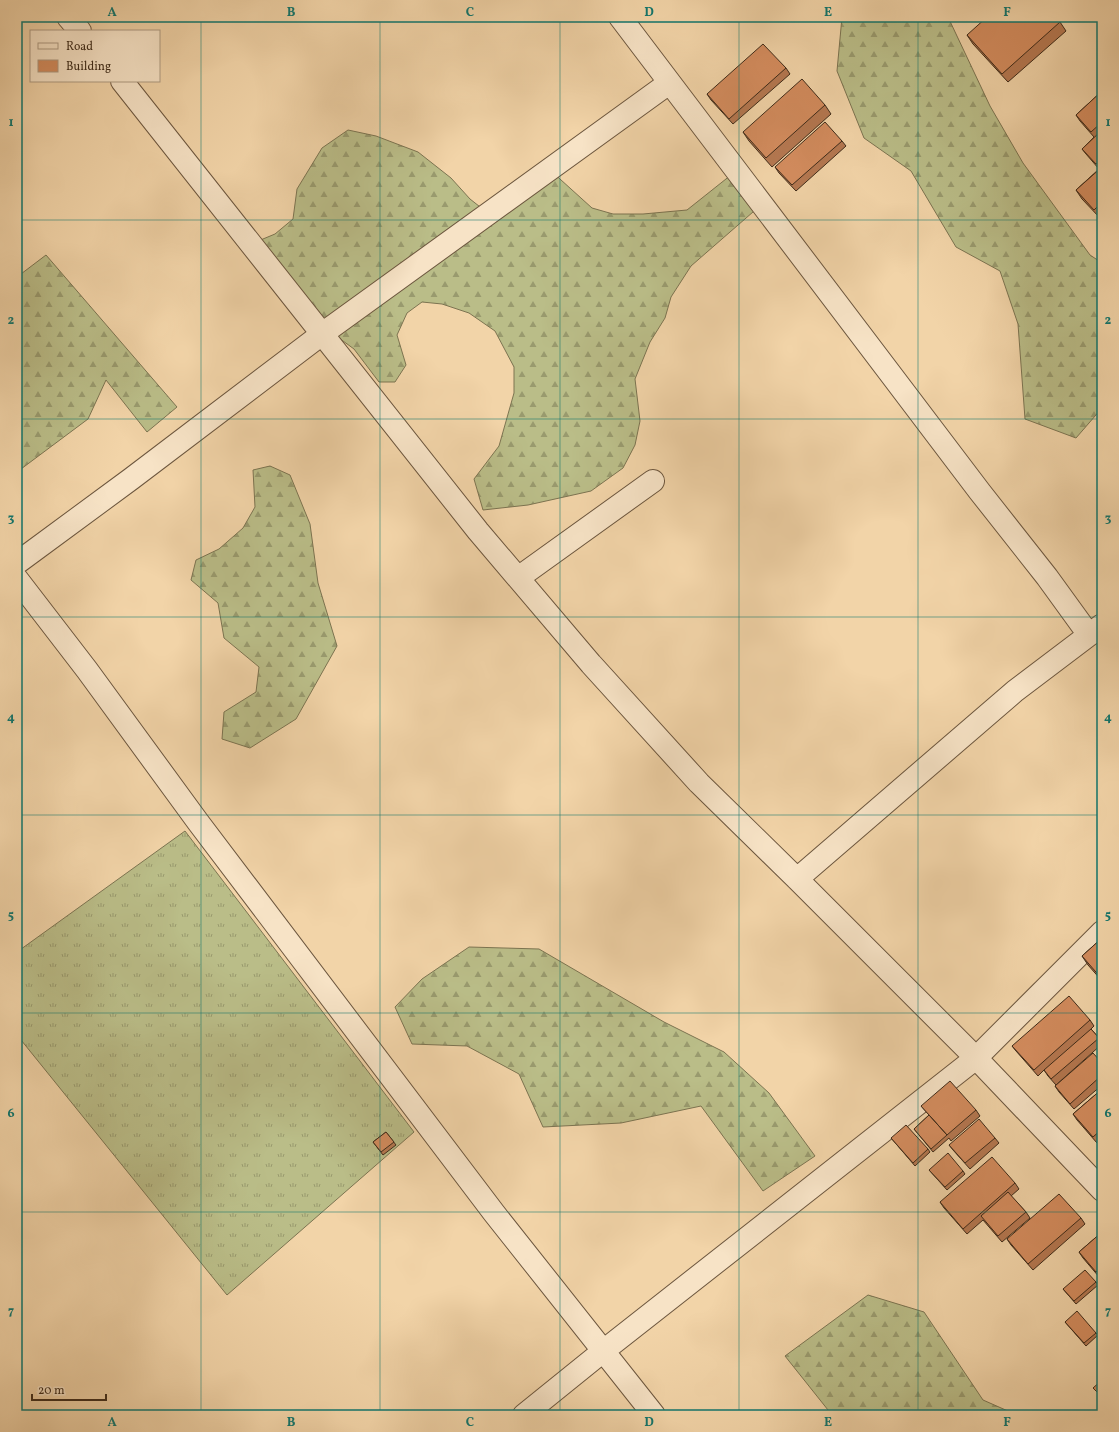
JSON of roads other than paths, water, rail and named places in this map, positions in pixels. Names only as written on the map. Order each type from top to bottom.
[{"type":"street","points":[[68,17],[79,30]]},
{"type":"street","points":[[620,17],[669,84],[975,486],[1047,577],[1096,630],[1015,690],[797,879]]},
{"type":"street","points":[[123,82],[478,531],[591,664],[699,783],[976,1058],[1102,1190]]},
{"type":"street","points":[[17,563],[131,479],[322,334],[669,84]]},
{"type":"street","points":[[518,578],[653,481]]},
{"type":"street","points":[[17,579],[87,670],[198,822],[475,1188],[602,1352],[654,1415]]},
{"type":"street","points":[[524,1415],[976,1058],[1102,932]]}]
